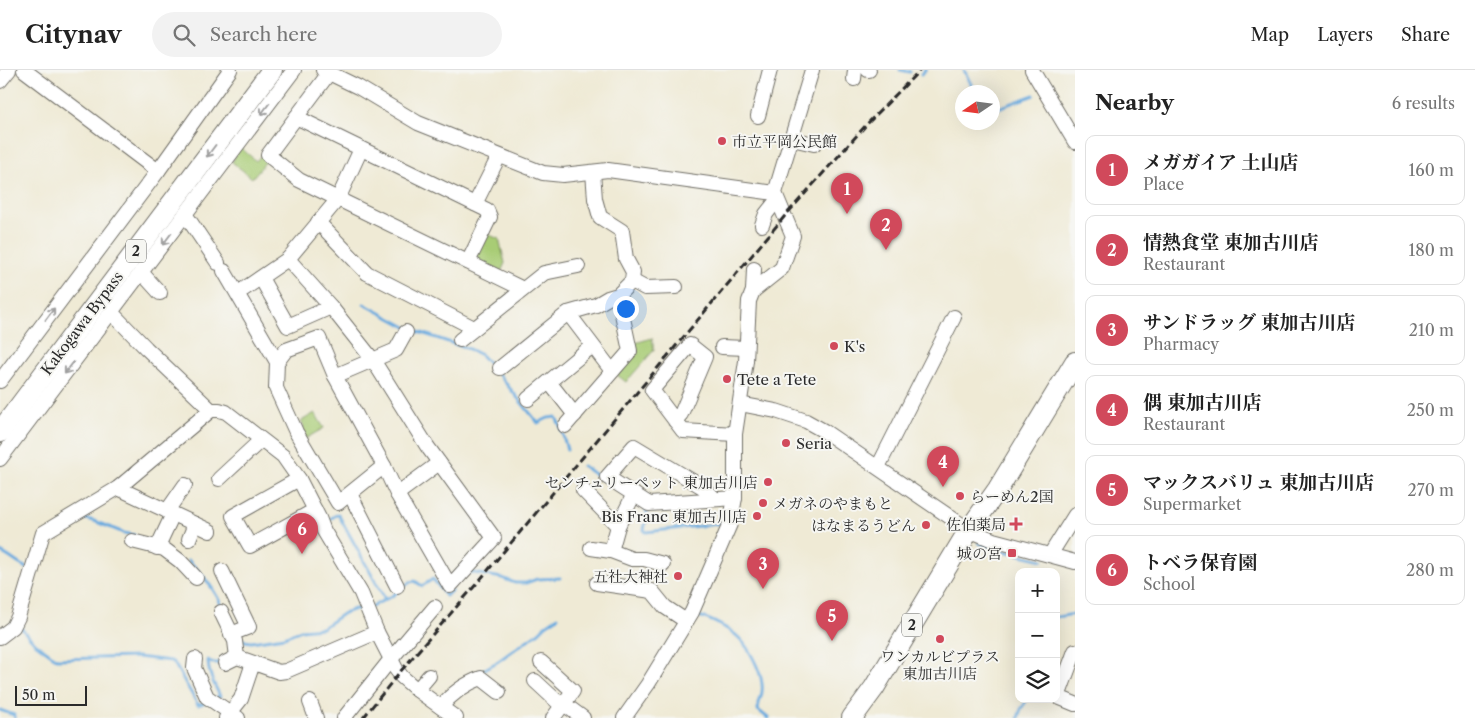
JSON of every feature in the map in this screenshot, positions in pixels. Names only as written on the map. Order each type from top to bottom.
[{"type":"highway","name":"Kakogawa Bypass","points":[[0,409],[254,70]]},
{"type":"highway","name":"Kakogawa Bypass","points":[[0,432],[272,70]]},
{"type":"highway","name":"2","points":[[852,718],[874,688],[969,530],[998,489],[1075,362]]},
{"type":"street","points":[[0,81],[8,70]]},
{"type":"street","points":[[24,70],[158,171]]},
{"type":"street","points":[[0,381],[158,171],[230,70]]},
{"type":"street","points":[[0,460],[294,70]]},
{"type":"street","points":[[758,116],[770,70]]},
{"type":"street","points":[[762,225],[776,196],[812,70]]},
{"type":"street","points":[[1032,70],[1075,142]]},
{"type":"street","points":[[523,289],[299,180],[268,154],[296,117],[326,71],[358,87],[418,123],[543,173],[563,176],[608,170],[776,196]]},
{"type":"street","points":[[296,117],[487,210],[490,217],[468,262]]},
{"type":"street","points":[[792,139],[814,144]]},
{"type":"street","points":[[244,289],[288,260],[338,199],[361,149]]},
{"type":"street","points":[[475,204],[499,156]]},
{"type":"street","points":[[500,368],[516,348],[568,313],[596,305],[618,295],[632,281],[633,272],[626,259],[622,232],[600,217],[595,198],[593,172]]},
{"type":"street","points":[[753,291],[782,268],[793,236],[776,196]]},
{"type":"street","points":[[185,214],[221,267],[277,362],[276,388],[296,432],[338,503],[384,466]]},
{"type":"street","points":[[318,222],[367,273],[474,328]]},
{"type":"street","points":[[277,362],[286,350],[318,338],[335,376],[384,466],[397,494],[450,586],[494,538],[427,446],[373,360],[331,307],[288,260]]},
{"type":"street","points":[[460,340],[544,273],[578,266]]},
{"type":"street","points":[[624,718],[648,684],[692,612],[730,524],[735,498],[735,434],[746,361],[749,300],[753,291],[754,269]]},
{"type":"street","points":[[141,272],[160,293]]},
{"type":"street","points":[[261,278],[288,326],[331,307]]},
{"type":"street","points":[[632,281],[645,288],[676,287]]},
{"type":"street","points":[[565,426],[630,350],[618,295]]},
{"type":"street","points":[[111,312],[211,410]]},
{"type":"street","points":[[568,313],[612,371]]},
{"type":"street","points":[[878,467],[954,317]]},
{"type":"street","points":[[335,376],[396,350],[406,332]]},
{"type":"street","points":[[675,421],[681,414],[704,357],[690,344],[652,390],[675,421],[683,431],[735,434]]},
{"type":"street","points":[[528,399],[592,346]]},
{"type":"street","points":[[722,347],[746,348]]},
{"type":"street","points":[[549,382],[575,415]]},
{"type":"street","points":[[740,404],[776,411],[824,431],[969,530],[994,540],[1075,562]]},
{"type":"street","points":[[0,637],[13,627],[18,617],[44,533],[118,488],[211,410],[219,410],[226,412],[283,456],[299,478],[324,531],[361,593],[377,632],[396,669],[417,690],[456,718]]},
{"type":"street","points":[[219,479],[261,440]]},
{"type":"street","points":[[715,499],[704,488],[634,446],[607,477],[649,504],[735,498]]},
{"type":"street","points":[[397,494],[440,463]]},
{"type":"street","points":[[299,478],[233,516],[250,546],[315,510]]},
{"type":"street","points":[[156,548],[170,512],[185,485]]},
{"type":"street","points":[[118,488],[170,512],[193,519],[210,531]]},
{"type":"street","points":[[583,490],[598,497],[618,526]]},
{"type":"street","points":[[350,494],[397,586]]},
{"type":"street","points":[[611,551],[618,526],[634,494]]},
{"type":"street","points":[[1050,555],[1075,515]]},
{"type":"street","points":[[189,539],[193,519]]},
{"type":"street","points":[[132,541],[164,549],[180,561],[196,578]]},
{"type":"street","points":[[592,548],[611,551],[632,559],[657,558]]},
{"type":"street","points":[[222,571],[226,590],[249,627],[226,630]]},
{"type":"street","points":[[597,583],[652,591],[665,607],[686,621]]},
{"type":"street","points":[[344,718],[427,611]]},
{"type":"street","points":[[221,612],[226,630],[235,641],[231,660],[253,663],[279,672],[325,649],[377,632]]},
{"type":"street","points":[[1075,652],[1058,697],[1075,704]]},
{"type":"street","points":[[195,659],[195,678],[207,697],[232,716],[241,699],[253,663]]},
{"type":"street","points":[[541,662],[573,691],[553,718]]},
{"type":"street","points":[[417,690],[429,676]]},
{"type":"street","points":[[441,706],[468,683],[481,678],[500,692]]},
{"type":"street","points":[[534,682],[583,718]]},
{"type":"street","points":[[310,702],[316,718]]},
{"type":"green space","points":[[240,147],[256,161],[262,154],[268,159],[252,178],[232,162]]},
{"type":"green space","points":[[487,234],[499,239],[505,263],[501,272],[479,261],[477,254]]},
{"type":"green space","points":[[652,338],[654,350],[626,382],[617,375],[637,351],[635,343]]},
{"type":"green space","points":[[315,413],[324,428],[305,439],[300,430],[304,427],[301,421]]},
{"type":"waterway","points":[[900,70],[910,72]]},
{"type":"waterway","points":[[921,74],[926,70]]},
{"type":"waterway","points":[[964,70],[972,85]]},
{"type":"waterway","points":[[1000,107],[1034,95]]},
{"type":"waterway","points":[[364,304],[410,329],[469,349],[481,355],[538,423],[548,418],[556,417],[567,450]]},
{"type":"waterway","points":[[583,466],[603,480]]},
{"type":"waterway","points":[[645,507],[647,513],[644,530],[646,532],[718,524],[724,510],[729,506]]},
{"type":"waterway","points":[[325,522],[338,514],[385,599]]},
{"type":"waterway","points":[[80,515],[83,518],[134,535]]},
{"type":"waterway","points":[[979,543],[999,550],[1043,560]]},
{"type":"waterway","points":[[0,552],[27,568]]},
{"type":"waterway","points":[[188,560],[208,582],[223,609]]},
{"type":"waterway","points":[[469,572],[502,578],[515,583],[526,583],[537,579],[560,578]]},
{"type":"waterway","points":[[371,607],[392,596],[410,582],[415,581],[422,586],[433,579],[446,596],[452,590]]},
{"type":"waterway","points":[[239,637],[251,642],[284,637],[301,630],[322,628],[344,613],[355,609],[362,609]]},
{"type":"waterway","points":[[1060,616],[1075,614]]},
{"type":"waterway","points":[[695,615],[713,621],[731,631],[747,648],[757,666],[761,679],[762,692],[758,710],[768,718]]},
{"type":"waterway","points":[[476,674],[497,662],[558,617]]},
{"type":"waterway","points":[[19,626],[35,643],[57,659],[137,657],[171,661],[174,663],[198,705],[206,702]]},
{"type":"waterway","points":[[217,697],[220,696],[210,674],[208,660],[212,663],[220,663]]},
{"type":"waterway","points":[[1018,718],[1025,703]]},
{"type":"waterway","points":[[0,710],[14,715],[15,718]]},
{"type":"railway","points":[[363,718],[784,217],[868,123],[920,70]]},
{"type":"place","name":"市立平岡公民館","points":[[722,141]]},
{"type":"place","name":"メガガイア 土山店","points":[[847,214]]},
{"type":"place","name":"情熱食堂 東加古川店","points":[[886,250]]},
{"type":"place","name":"K's","points":[[834,346]]},
{"type":"place","name":"Tete a Tete","points":[[727,379]]},
{"type":"place","name":"Seria","points":[[786,443]]},
{"type":"place","name":"センチュリーペット 東加古川店","points":[[768,482]]},
{"type":"place","name":"偶 東加古川店","points":[[943,487]]},
{"type":"place","name":"らーめん2国","points":[[960,496]]},
{"type":"place","name":"メガネのやまもと","points":[[763,503]]},
{"type":"place","name":"Bis Franc 東加古川店","points":[[757,516]]},
{"type":"place","name":"佐伯薬局","points":[[1016,524]]},
{"type":"place","name":"はなまるうどん","points":[[926,525]]},
{"type":"place","name":"城の宮","points":[[1012,553]]},
{"type":"place","name":"トベラ保育園","points":[[302,554]]},
{"type":"place","name":"五社大神社","points":[[678,576]]},
{"type":"place","name":"サンドラッグ 東加古川店","points":[[763,589]]},
{"type":"place","name":"ワンカルビプラス 東加古川店","points":[[940,639]]},
{"type":"place","name":"マックスバリュ 東加古川店","points":[[832,641]]}]
